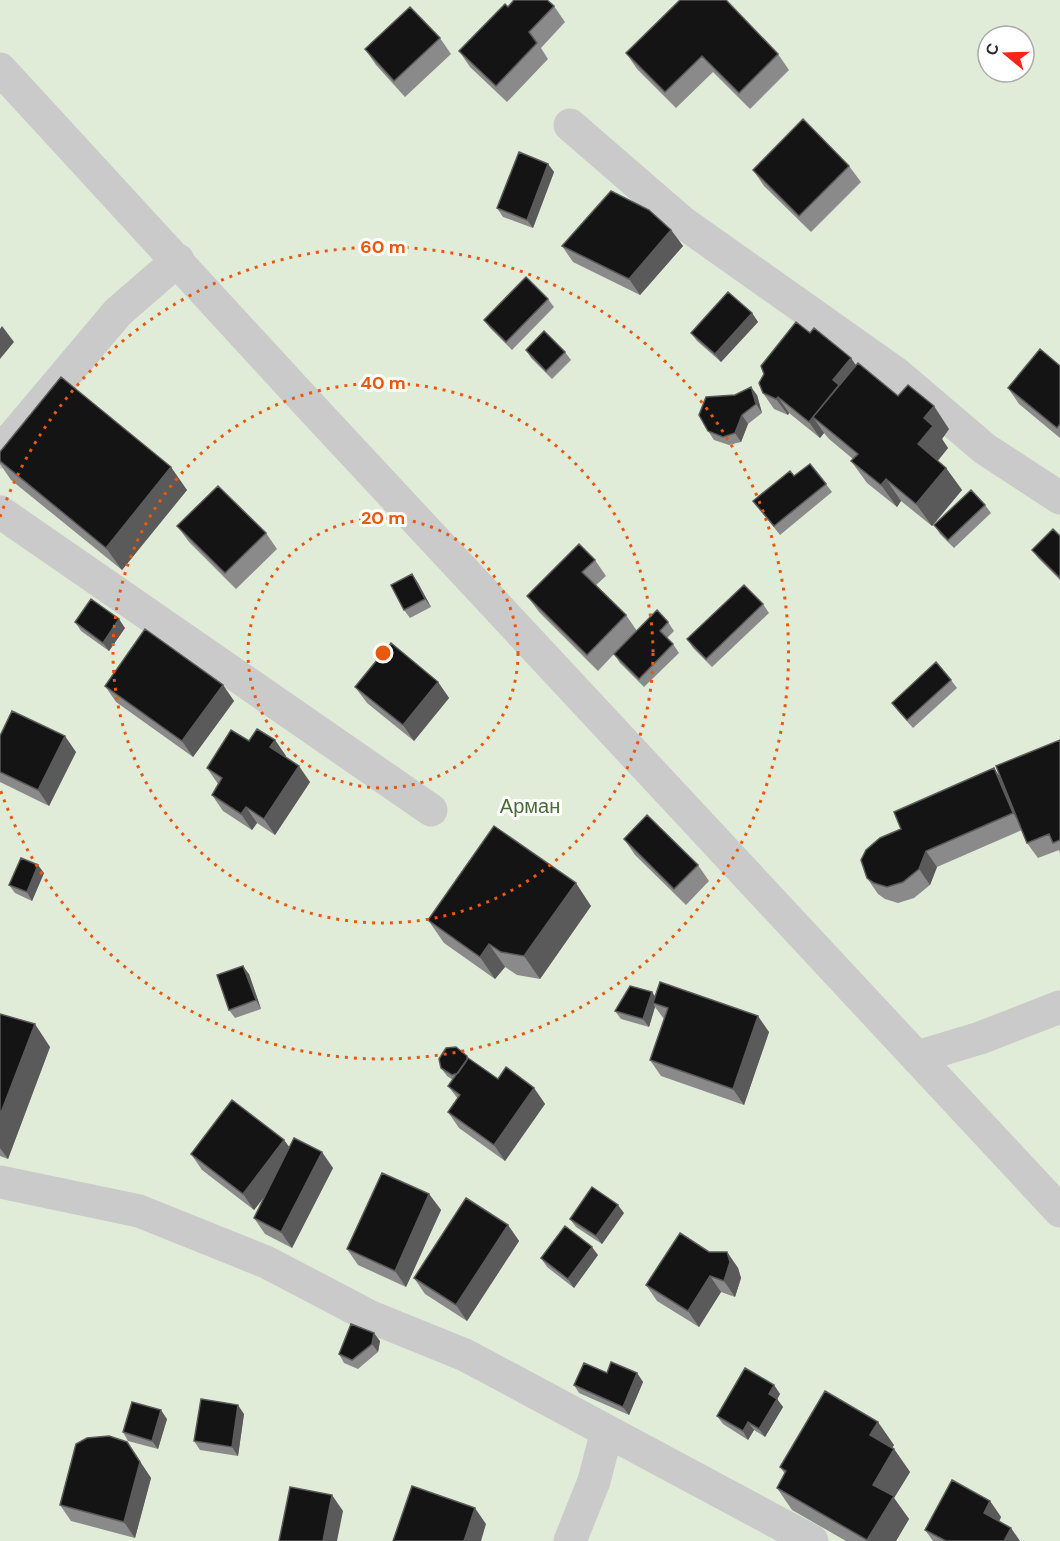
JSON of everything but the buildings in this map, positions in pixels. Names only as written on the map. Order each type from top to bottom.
[{"type":"street","points":[[0,69],[298,393],[1060,1211]]},
{"type":"street","points":[[570,125],[682,222],[897,374],[985,449],[1060,498]]},
{"type":"street","points":[[0,452],[118,312],[178,260]]},
{"type":"street","points":[[0,512],[430,810]]},
{"type":"street","points":[[917,1057],[980,1038],[1060,1007]]},
{"type":"street","points":[[0,1182],[139,1211],[266,1262],[371,1317],[465,1355],[812,1541]]},
{"type":"street","points":[[570,1541],[594,1481],[608,1431]]},
{"type":"green space","name":"Арман","points":[[0,0],[1060,0],[1060,1541],[0,1541]]}]
